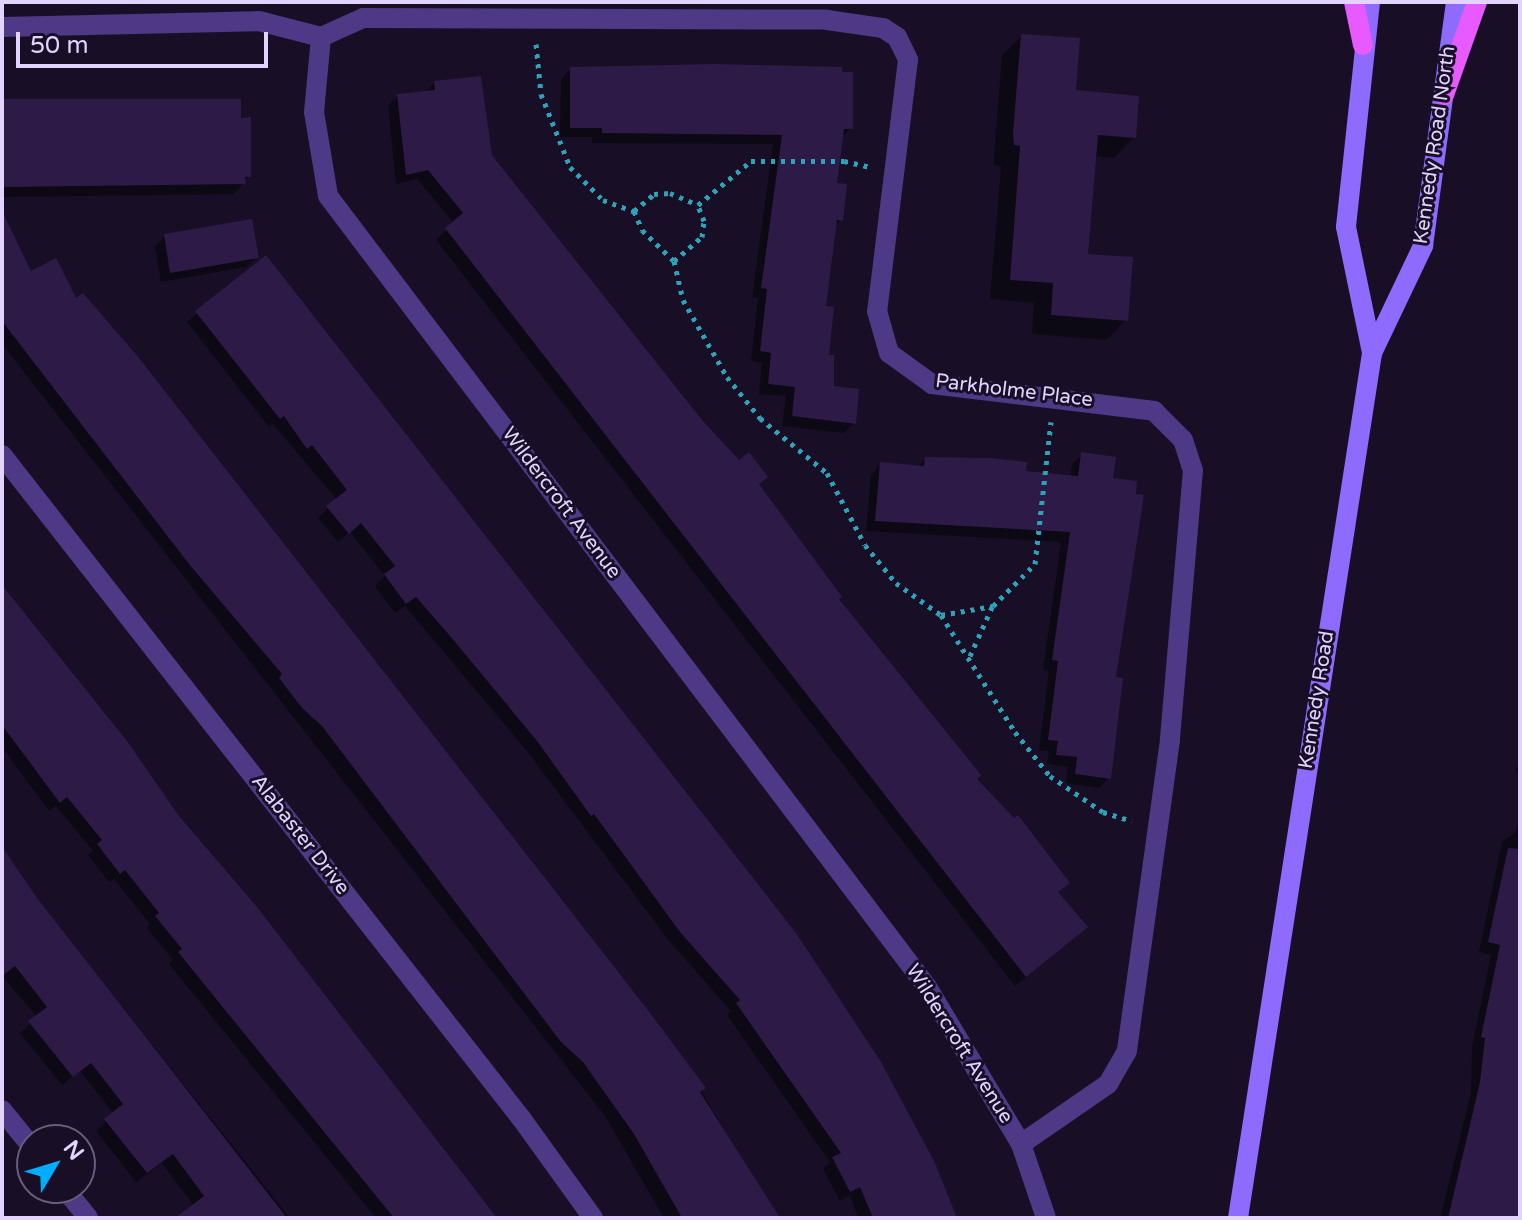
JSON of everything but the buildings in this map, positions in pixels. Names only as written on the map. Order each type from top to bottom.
[{"type":"main road","points":[[1354,2],[1363,45]]},
{"type":"main road","points":[[1370,2],[1346,227],[1372,353]]},
{"type":"main road","name":"Kennedy Road North","points":[[1372,353],[1423,246],[1456,2]]},
{"type":"main road","points":[[1444,95],[1477,2]]},
{"type":"main road","name":"Kennedy Road","points":[[1238,1218],[1261,1046],[1372,353]]},
{"type":"street","name":"Parkholme Place","points":[[321,37],[363,18],[827,20],[883,28],[897,37],[908,60],[877,311],[889,353],[932,384],[1051,396],[1154,411],[1183,440],[1193,470],[1160,824],[1127,1051],[1108,1084],[1021,1144]]},
{"type":"street","points":[[2,27],[259,21],[321,37]]},
{"type":"street","name":"Wildercroft Avenue","points":[[321,37],[314,112],[328,196],[927,987],[1021,1144],[1046,1218]]},
{"type":"street","name":"Alabaster Drive","points":[[2,455],[521,1118],[593,1218]]},
{"type":"street","points":[[2,1110],[16,1127]]},
{"type":"path","points":[[534,19],[541,94],[570,167],[603,200],[634,211],[642,230],[674,261],[683,300],[727,377],[760,418],[827,473],[865,545],[896,583],[941,615],[970,656],[1015,732],[1050,776],[1103,812],[1160,824]]},
{"type":"path","points":[[698,205],[751,161],[844,161],[896,172]]},
{"type":"path","points":[[634,211],[654,194],[670,193],[698,205],[704,221],[702,237],[674,261]]},
{"type":"path","points":[[970,656],[993,606],[1035,564],[1051,442],[1051,396]]},
{"type":"path","points":[[941,615],[993,606]]}]
